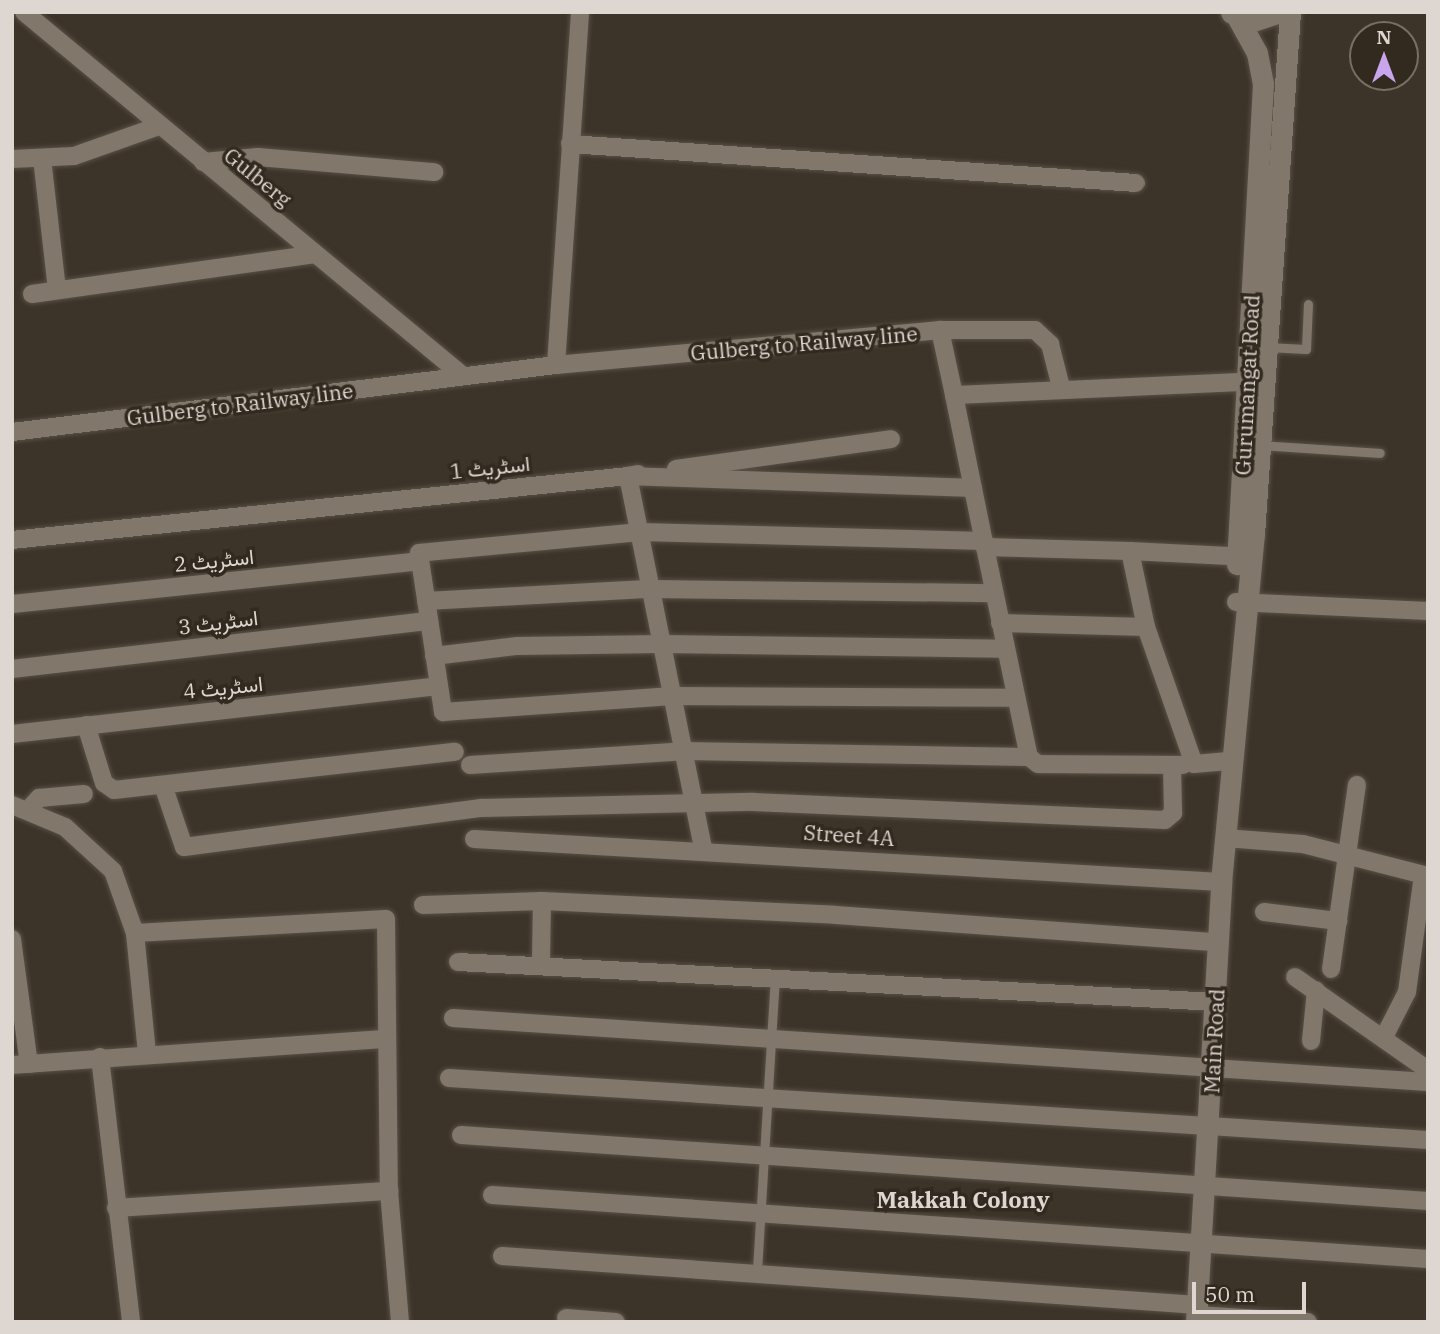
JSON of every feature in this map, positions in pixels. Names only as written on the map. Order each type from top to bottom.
[{"type":"main road","points":[[1235,13],[1256,19],[1277,12]]},
{"type":"street","name":"Gulberg","points":[[24,12],[463,376]]},
{"type":"street","points":[[556,365],[580,12]]},
{"type":"street","points":[[1014,698],[672,696],[443,712],[420,550],[640,533],[985,544],[1244,556],[1259,445],[1254,380],[1265,347],[1290,12]]},
{"type":"street","name":"Gurumangat Road","points":[[1235,13],[1257,53],[1263,83],[1254,380],[1244,556]]},
{"type":"street","points":[[12,159],[74,156],[159,126]]},
{"type":"street","points":[[570,144],[1136,183]]},
{"type":"street","points":[[203,162],[258,157],[434,172]]},
{"type":"street","points":[[42,158],[57,290]]},
{"type":"street","points":[[32,294],[315,254]]},
{"type":"street","points":[[940,330],[1035,330],[1050,344],[1061,387]]},
{"type":"street","name":"Gulberg to Railway line","points":[[12,432],[556,365],[940,330],[1014,698],[1029,757]]},
{"type":"street","points":[[954,395],[1061,387],[1254,380]]},
{"type":"street","points":[[703,849],[628,476],[891,439]]},
{"type":"street","name":"اسٹریٹ 1","points":[[12,540],[628,476],[973,488]]},
{"type":"street","points":[[1130,551],[1146,626],[1194,764]]},
{"type":"street","name":"Main Road","points":[[1197,1314],[1217,1002],[1216,942],[1244,556]]},
{"type":"street","name":"اسٹریٹ 2","points":[[12,604],[420,561]]},
{"type":"street","points":[[426,601],[651,589],[994,593]]},
{"type":"street","points":[[1242,602],[1428,611]]},
{"type":"street","name":"اسٹریٹ 3","points":[[12,668],[429,621]]},
{"type":"street","points":[[1000,623],[1146,626]]},
{"type":"street","points":[[434,656],[517,646],[662,644],[1004,649]]},
{"type":"street","name":"اسٹریٹ 4","points":[[12,734],[438,685]]},
{"type":"street","points":[[86,725],[109,788],[163,785],[454,752]]},
{"type":"street","points":[[470,765],[515,757],[684,751],[1029,757],[1038,764],[1172,766],[1231,761]]},
{"type":"street","points":[[163,785],[184,847],[481,808],[694,804],[1165,820],[1173,813],[1172,766]]},
{"type":"street","points":[[1331,969],[1357,785]]},
{"type":"street","points":[[20,807],[39,798],[84,794]]},
{"type":"street","points":[[20,807],[65,827],[106,862],[135,933],[147,1054]]},
{"type":"street","points":[[1224,838],[1303,844],[1425,875],[1407,992],[1385,1035]]},
{"type":"street","name":"Street 4A","points":[[474,839],[703,849],[1221,882]]},
{"type":"street","points":[[541,962],[542,901]]},
{"type":"street","points":[[422,905],[542,901],[1216,942]]},
{"type":"street","points":[[1264,912],[1339,921]]},
{"type":"street","points":[[135,933],[386,919],[391,928],[385,1039],[389,1191],[400,1322]]},
{"type":"street","points":[[12,939],[20,1064],[385,1039]]},
{"type":"street","points":[[458,962],[541,962],[1217,1002]]},
{"type":"street","points":[[1295,977],[1385,1035],[1428,1070]]},
{"type":"street","points":[[1311,1041],[1316,990]]},
{"type":"street","points":[[453,1018],[1213,1065],[1428,1082]]},
{"type":"street","points":[[100,1058],[131,1322]]},
{"type":"street","points":[[449,1078],[1209,1124],[1428,1140]]},
{"type":"street","points":[[461,1135],[1428,1200]]},
{"type":"street","points":[[116,1208],[389,1191]]},
{"type":"street","points":[[492,1195],[1428,1259]]},
{"type":"street","points":[[502,1256],[757,1270],[1197,1314],[1308,1322]]},
{"type":"street","points":[[566,1318],[616,1322]]},
{"type":"lane","points":[[1265,347],[1306,349],[1308,304]]},
{"type":"lane","points":[[1259,445],[1380,453]]},
{"type":"lane","points":[[757,1270],[776,975]]},
{"type":"district","name":"Makkah Colony","points":[[963,1199]]}]
